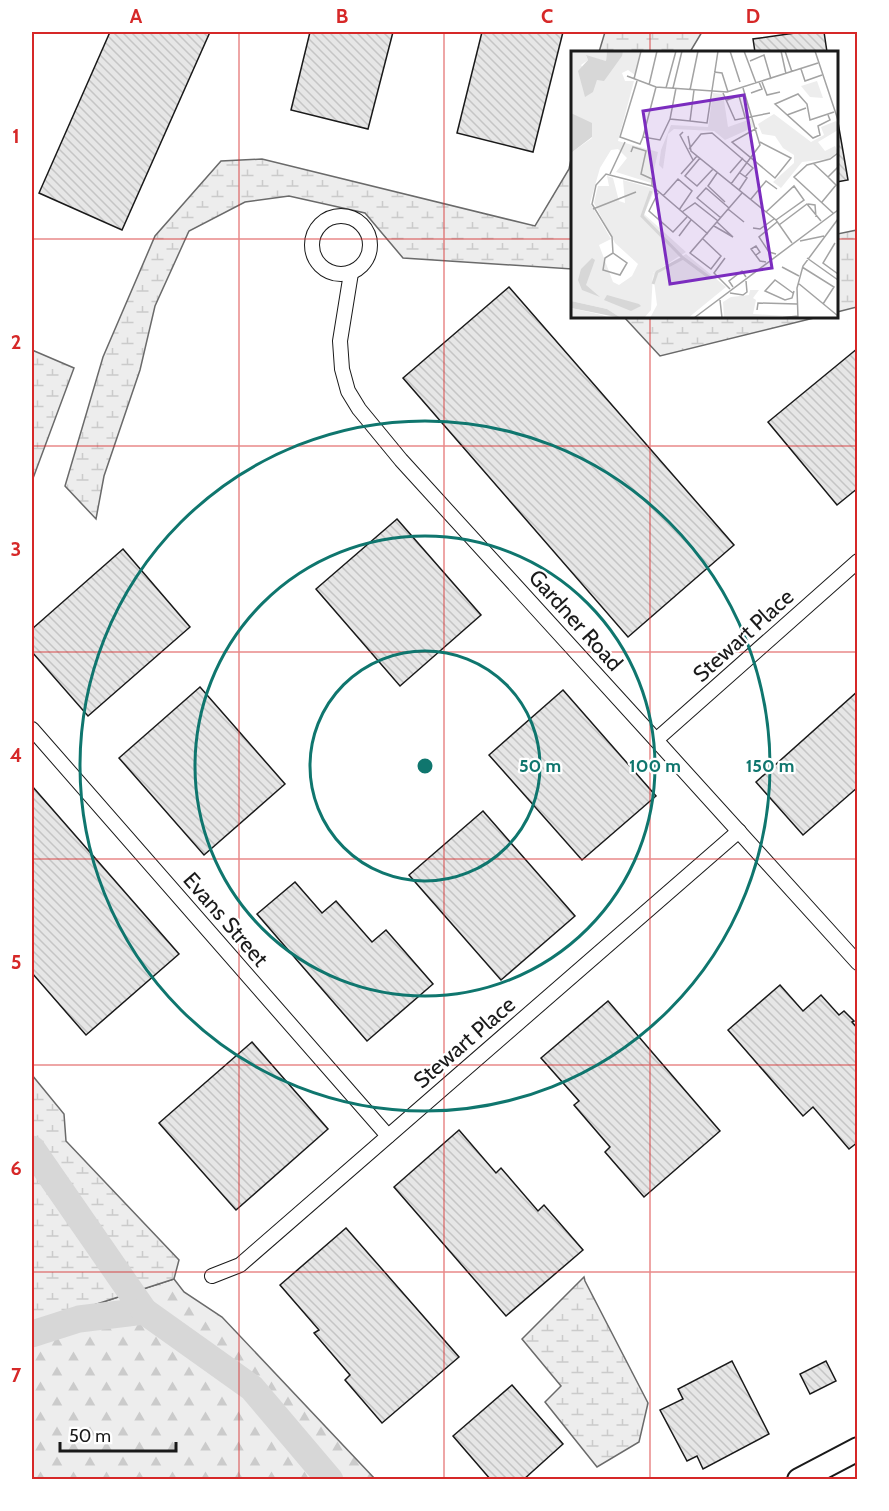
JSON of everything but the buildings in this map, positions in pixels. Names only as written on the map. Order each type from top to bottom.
[{"type":"highway","points":[[799,1479],[858,1449]]},
{"type":"street","points":[[334,216],[355,218],[363,224],[371,240],[371,250],[366,260],[351,273],[334,274],[325,270],[318,264],[313,252],[314,233],[325,220],[334,216]]},
{"type":"street","name":"Gardner Road","points":[[351,273],[340,341],[342,369],[348,391],[359,409],[401,460],[858,963]]},
{"type":"street","name":"Stewart Place","points":[[656,740],[858,561]]},
{"type":"street","name":"Evans Street","points":[[32,729],[388,1136]]},
{"type":"street","name":"Stewart Place","points":[[212,1276],[240,1265],[739,831]]},
{"type":"green space","points":[[605,32],[702,32],[691,51],[599,51]]},
{"type":"green space","points":[[262,159],[535,226],[569,169],[571,160],[571,269],[403,258],[365,213],[289,196],[245,202],[189,231],[155,306],[140,370],[104,476],[96,519],[65,486],[103,357],[155,236],[221,161]]},
{"type":"green space","points":[[857,230],[857,307],[838,312],[838,234]]},
{"type":"green space","points":[[625,318],[814,318],[660,356]]},
{"type":"green space","points":[[32,350],[74,368],[32,481]]},
{"type":"green space","points":[[32,1075],[64,1114],[66,1141],[179,1260],[174,1279],[32,1325]]},
{"type":"green space","points":[[584,1277],[648,1403],[639,1442],[597,1467],[545,1402],[561,1386],[522,1339]]},
{"type":"green space","points":[[174,1279],[184,1292],[222,1317],[375,1479],[32,1479],[32,1325]]},
{"type":"waterway","points":[[32,1149],[144,1311],[79,1319],[32,1334]]},
{"type":"waterway","points":[[144,1311],[252,1388],[330,1480]]}]
